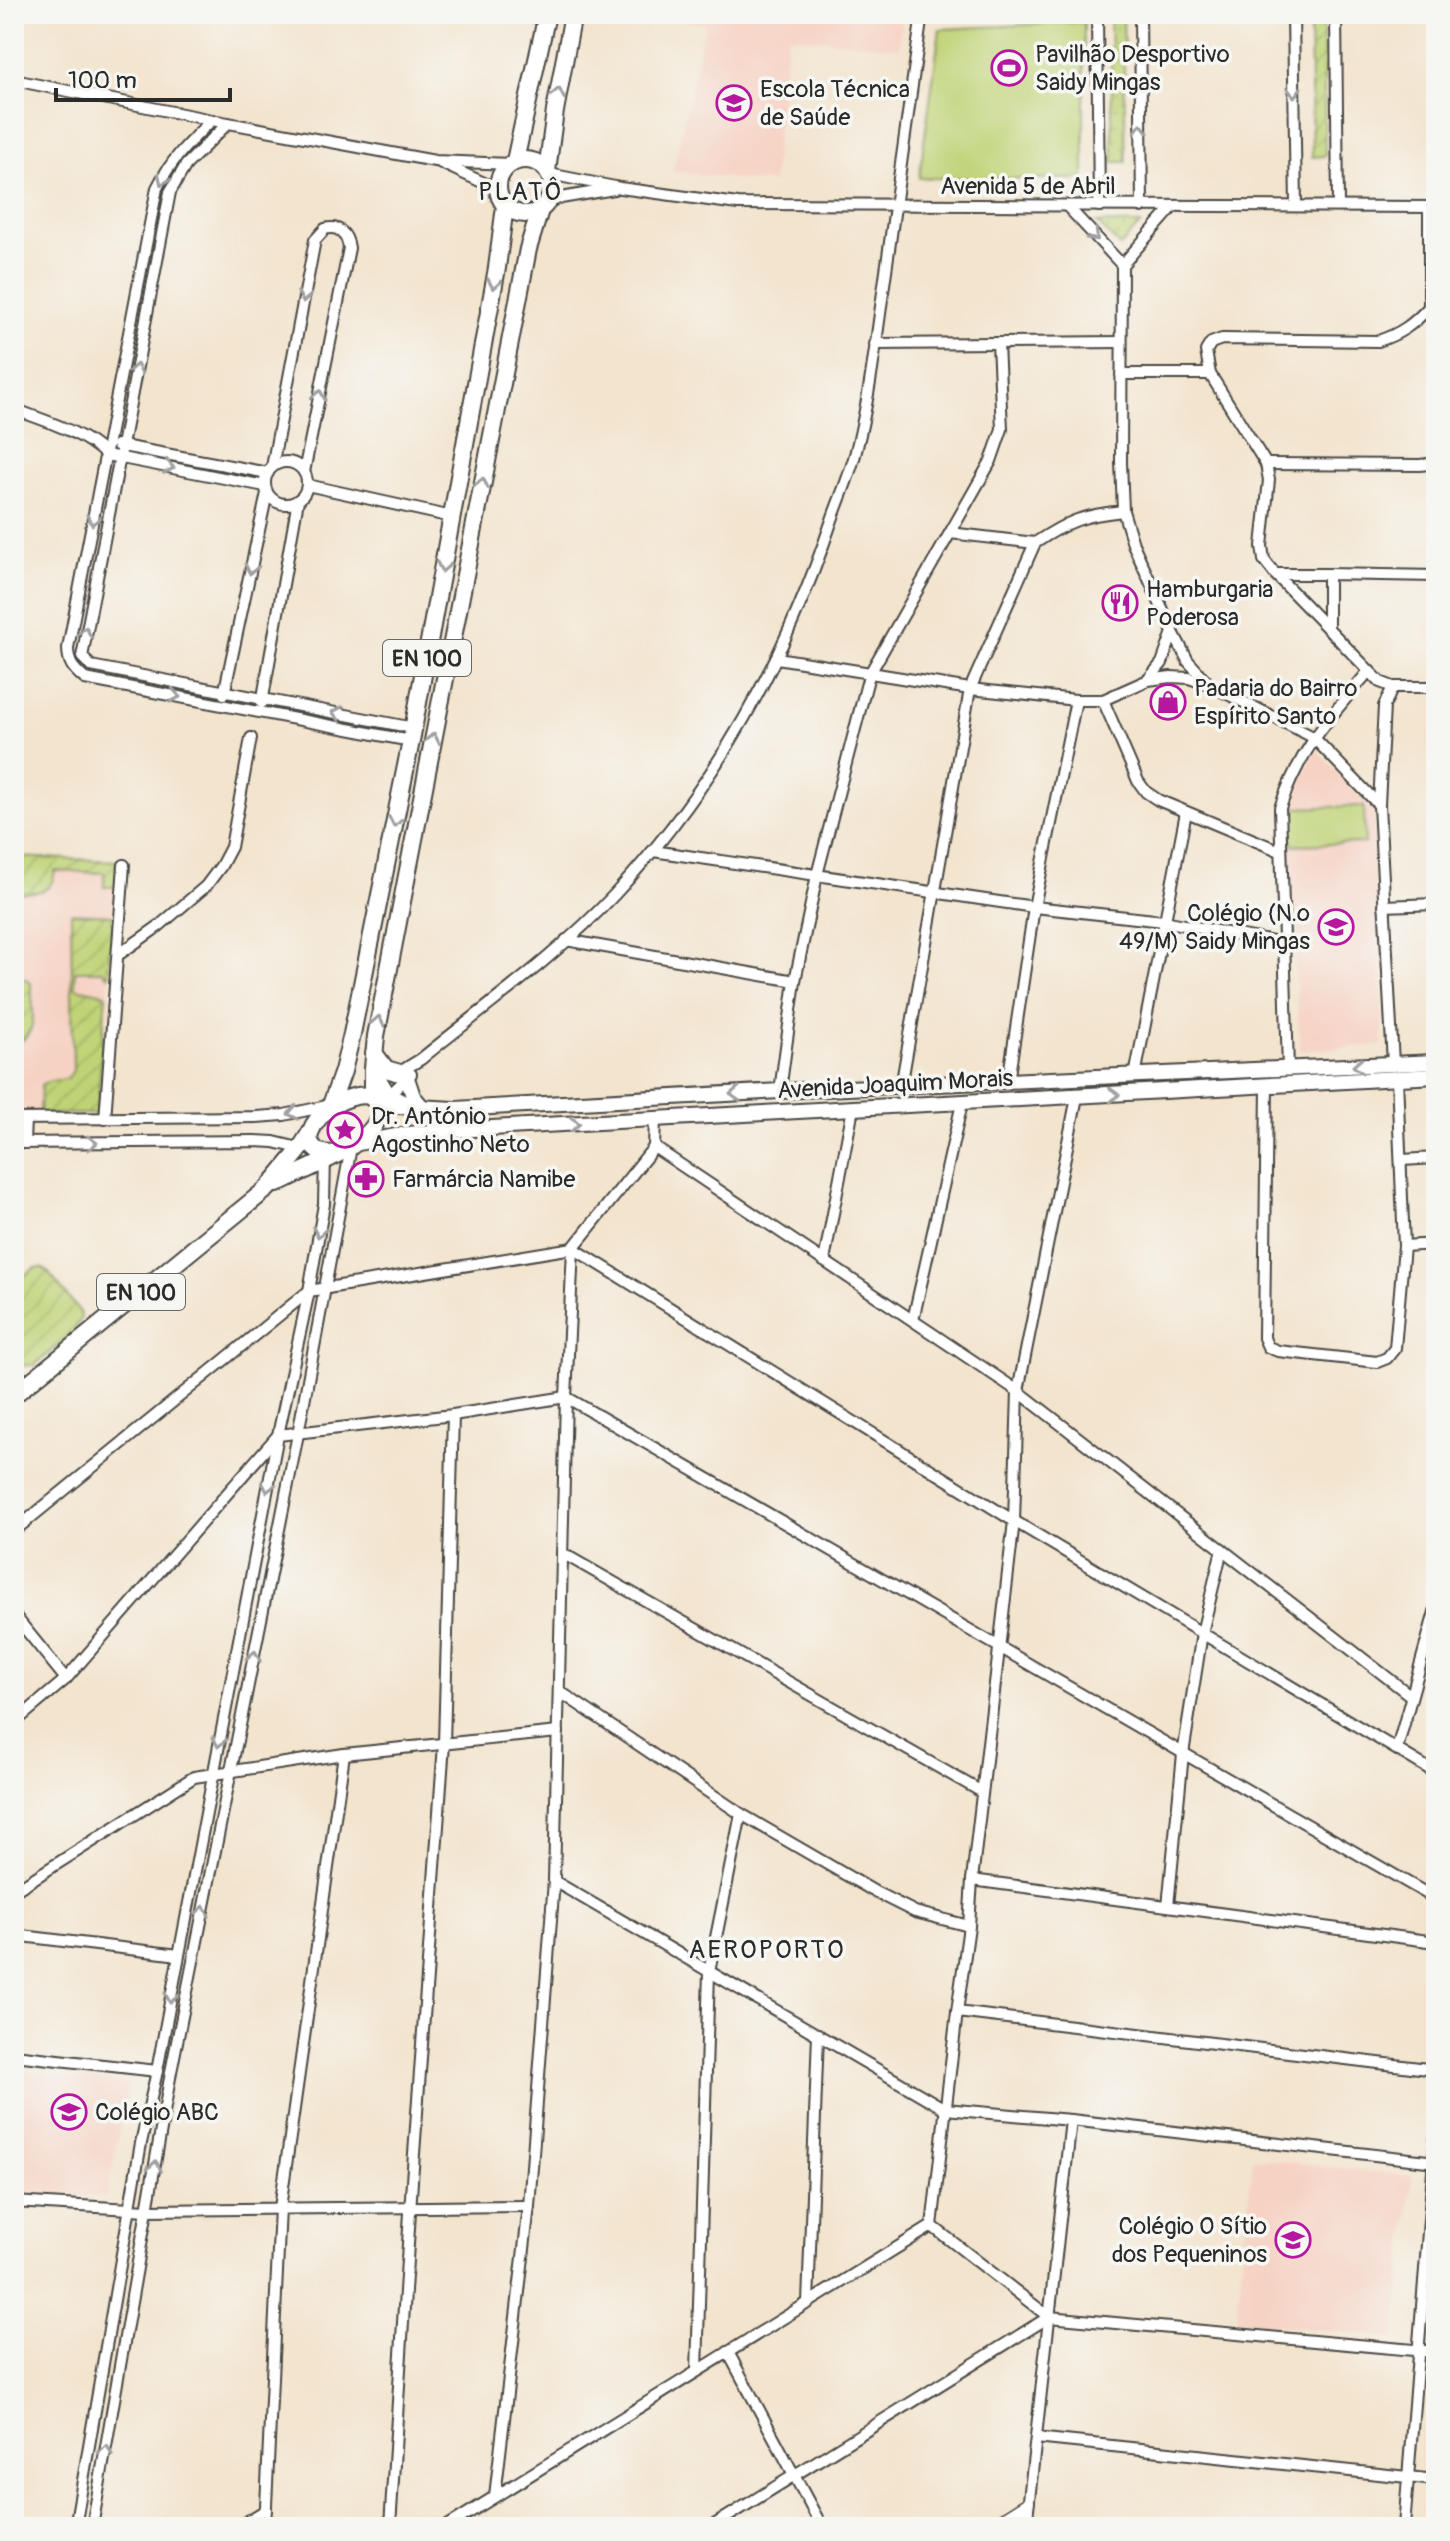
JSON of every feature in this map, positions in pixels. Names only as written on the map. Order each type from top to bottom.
[{"type":"main road","name":"EN 100","points":[[14,1395],[268,1188],[336,1151],[376,1123],[379,1111],[377,1084],[528,249],[552,183],[548,172],[555,111],[573,14]]},
{"type":"main road","points":[[513,162],[547,17]]},
{"type":"main road","points":[[544,205],[525,215],[511,211],[497,189],[498,179],[513,162],[522,160],[536,162],[548,172]]},
{"type":"main road","name":"EN 100","points":[[331,1105],[352,1034],[412,735],[497,268],[505,206]]},
{"type":"main road","points":[[404,1076],[386,1069],[377,1084],[417,1108]]},
{"type":"main road","name":"EN 100","points":[[268,1188],[301,1148],[315,1122],[331,1105],[354,1095],[365,1095],[377,1084]]},
{"type":"main road","points":[[310,1133],[311,1144],[336,1151]]},
{"type":"street","points":[[526,14],[547,17]]},
{"type":"street","points":[[377,1084],[404,1076],[566,940],[613,896],[707,782],[745,720],[777,658],[815,570],[856,451],[875,344],[922,14]]},
{"type":"street","points":[[1097,14],[1099,206]]},
{"type":"street","points":[[1140,14],[1142,207]]},
{"type":"street","points":[[1293,14],[1296,206]]},
{"type":"street","points":[[1336,14],[1338,206]]},
{"type":"street","points":[[14,80],[435,161],[513,162]]},
{"type":"street","points":[[212,120],[176,157],[157,188],[68,648],[68,661],[85,679],[260,712],[412,735]]},
{"type":"street","points":[[228,123],[186,165],[170,192],[82,649],[85,661],[91,666],[263,698],[412,735]]},
{"type":"street","points":[[435,161],[497,189]]},
{"type":"street","name":"Avenida 5 de Abril","points":[[548,172],[620,188],[738,204],[1432,207]]},
{"type":"street","name":"Avenida 5 de Abril","points":[[544,205],[620,188]]},
{"type":"street","points":[[1067,206],[1122,265]]},
{"type":"street","points":[[1173,207],[1122,265],[1123,511],[1133,544],[1173,632],[1188,661],[1210,685]]},
{"type":"street","points":[[1432,207],[1429,307],[1436,333]]},
{"type":"street","points":[[221,705],[315,240],[319,232],[335,228],[348,239],[349,248],[304,472],[307,485],[298,500],[260,712]]},
{"type":"street","points":[[1429,307],[1414,324],[1395,336],[1378,341],[1222,339],[1211,343],[1206,351],[1210,374],[1266,464],[1269,480],[1262,546],[1264,560],[1380,682],[1393,687],[1436,687]]},
{"type":"street","points":[[875,344],[1121,342]]},
{"type":"street","points":[[780,1091],[795,981],[817,875],[869,675],[991,461],[1002,429],[998,343]]},
{"type":"street","points":[[1121,374],[1210,374]]},
{"type":"street","points":[[14,409],[107,449],[266,490],[278,502],[298,500]]},
{"type":"street","points":[[120,452],[270,470],[278,464],[292,463],[304,472]]},
{"type":"street","points":[[1266,464],[1436,463]]},
{"type":"street","points":[[307,485],[452,517]]},
{"type":"street","points":[[901,1087],[970,689],[1035,543],[1064,524],[1096,514],[1123,511]]},
{"type":"street","points":[[950,533],[1035,543]]},
{"type":"street","points":[[1275,574],[1436,576]]},
{"type":"street","points":[[1328,574],[1328,629]]},
{"type":"street","points":[[1148,680],[1162,663],[1173,632]]},
{"type":"street","points":[[777,658],[869,675],[1076,700],[1103,700],[1148,680],[1189,678],[1210,685],[1313,737],[1379,805]]},
{"type":"street","points":[[75,671],[85,661]]},
{"type":"street","points":[[1288,1069],[1280,808],[1287,787],[1313,737],[1369,671]]},
{"type":"street","points":[[1267,1086],[1264,1338],[1268,1347],[1278,1351],[1377,1362],[1387,1358],[1395,1348],[1404,1246],[1402,1160],[1379,805],[1384,706],[1393,687]]},
{"type":"street","points":[[1008,1082],[1034,907],[1076,700]]},
{"type":"street","points":[[1103,700],[1138,781],[1146,792],[1280,851]]},
{"type":"street","points":[[118,955],[159,926],[206,886],[221,866],[231,847],[251,738]]},
{"type":"street","points":[[1135,1076],[1186,812]]},
{"type":"street","points":[[653,851],[1034,907],[1164,921],[1284,944]]},
{"type":"street","points":[[105,1119],[124,865]]},
{"type":"street","points":[[1384,906],[1436,904]]},
{"type":"street","points":[[566,940],[795,981]]},
{"type":"street","name":"Avenida Joaquim Morais","points":[[336,1151],[407,1134],[1267,1086],[1395,1071],[1436,1062]]},
{"type":"street","name":"Avenida Joaquim Morais","points":[[417,1108],[1288,1069],[1395,1071],[1436,1076]]},
{"type":"street","points":[[404,1076],[417,1108]]},
{"type":"street","points":[[932,2226],[1014,1521],[1018,1391],[1077,1097]]},
{"type":"street","points":[[913,1320],[962,1103]]},
{"type":"street","points":[[331,1105],[284,1115],[20,1119],[19,1143],[255,1141],[336,1151]]},
{"type":"street","points":[[824,1261],[853,1108]]},
{"type":"street","points":[[495,2496],[529,2206],[554,1881],[566,1397],[573,1248],[654,1147],[655,1119]]},
{"type":"street","points":[[654,1147],[1018,1391],[1411,1696]]},
{"type":"street","points":[[92,2527],[171,2072],[325,1289],[336,1151]]},
{"type":"street","points":[[75,2527],[141,2143],[336,1151]]},
{"type":"street","points":[[1402,1160],[1436,1158]]},
{"type":"street","points":[[1404,1246],[1436,1244]]},
{"type":"street","points":[[14,1531],[309,1291],[573,1248],[1014,1521],[1436,1773]]},
{"type":"street","points":[[14,1723],[66,1679],[278,1435],[453,1415],[566,1397],[1436,1899]]},
{"type":"street","points":[[390,2527],[444,1744],[453,1415]]},
{"type":"street","points":[[1168,1906],[1183,1754],[1202,1633],[1222,1549]]},
{"type":"street","points":[[562,1553],[982,1792]]},
{"type":"street","points":[[1397,1749],[1436,1608]]},
{"type":"street","points":[[14,1615],[66,1679]]},
{"type":"street","points":[[559,1691],[741,1814],[877,1893],[915,1912],[969,1926]]},
{"type":"street","points":[[14,1891],[194,1777],[344,1754],[558,1732]]},
{"type":"street","points":[[265,2527],[280,2208],[344,1754]]},
{"type":"street","points":[[697,2371],[709,1972],[741,1814]]},
{"type":"street","points":[[972,1880],[1436,1942]]},
{"type":"street","points":[[554,1881],[945,2109],[1071,2120],[1435,2162]]},
{"type":"street","points":[[14,1935],[179,1955]]},
{"type":"street","points":[[957,2012],[1436,2070]]},
{"type":"street","points":[[808,2303],[818,2034]]},
{"type":"street","points":[[14,2055],[157,2071]]},
{"type":"street","points":[[1026,2527],[1071,2120]]},
{"type":"street","points":[[1404,2527],[1418,2350],[1430,2257],[1436,2134]]},
{"type":"street","points":[[14,2202],[147,2210],[529,2206]]},
{"type":"street","points":[[446,2527],[932,2226]]},
{"type":"street","points":[[932,2226],[1049,2317],[1436,2352]]},
{"type":"street","points":[[711,2527],[1049,2317]]},
{"type":"street","points":[[728,2352],[822,2527]]},
{"type":"street","points":[[1036,2438],[1436,2480]]},
{"type":"street","points":[[989,2527],[1029,2502]]},
{"type":"street","points":[[238,2527],[266,2510]]},
{"type":"shaded area","name":"Escola Técnica de Saúde","points":[[640,14],[903,14],[899,48],[788,36],[772,183],[673,171],[705,24]]},
{"type":"shaded area","name":"Colégio (N.º 49/M) Saidy Mingas","points":[[1316,750],[1374,808],[1383,1045],[1300,1051],[1286,809]]},
{"type":"shaded area","points":[[14,857],[117,861],[97,1114],[14,1114]]},
{"type":"shaded area","name":"Colégio ABC","points":[[14,2071],[129,2083],[107,2197],[14,2191]]},
{"type":"shaded area","points":[[1253,2158],[1412,2176],[1395,2338],[1236,2320]]},
{"type":"green space","points":[[1110,14],[1123,14],[1126,162],[1113,162]]},
{"type":"green space","points":[[1310,14],[1323,14],[1325,156],[1312,157]]},
{"type":"green space","name":"Pavilhão Desportivo Saidy Mingas","points":[[1084,22],[1084,179],[919,178],[940,29]]},
{"type":"green space","points":[[1097,223],[1141,224],[1120,246]]},
{"type":"green space","points":[[1364,806],[1365,843],[1292,845],[1291,808]]},
{"type":"green space","points":[[14,857],[117,861],[115,887],[104,887],[104,873],[55,871],[46,889],[14,893]]},
{"type":"green space","points":[[71,913],[113,915],[108,976],[103,971],[75,971],[75,988],[106,994],[97,1114],[40,1114],[41,1085],[67,1078],[73,1070]]},
{"type":"green space","points":[[14,979],[26,979],[31,983],[33,1019],[28,1034],[14,1045]]},
{"type":"green space","points":[[35,1268],[48,1272],[80,1312],[81,1318],[74,1333],[35,1365],[14,1366],[14,1283]]},
{"type":"place","name":"Pavilhão Desportivo Saidy Mingas","points":[[1009,68]]},
{"type":"place","name":"Escola Técnica de Saúde","points":[[734,103]]},
{"type":"place","name":"Hamburgaria Poderosa","points":[[1120,603]]},
{"type":"place","name":"Padaria do Bairro Espírito Santo","points":[[1168,702]]},
{"type":"place","name":"Colégio (N.º 49/M) Saidy Mingas","points":[[1336,927]]},
{"type":"place","name":"Dr. António Agostinho Neto","points":[[345,1130]]},
{"type":"place","name":"Farmárcia Namibe","points":[[366,1179]]},
{"type":"place","name":"Colégio ABC","points":[[69,2112]]},
{"type":"place","name":"Colégio O Sítio dos Pequeninos","points":[[1293,2240]]},
{"type":"district","name":"PLATÔ","points":[[521,191]]},
{"type":"district","name":"AEROPORTO","points":[[767,1949]]}]
